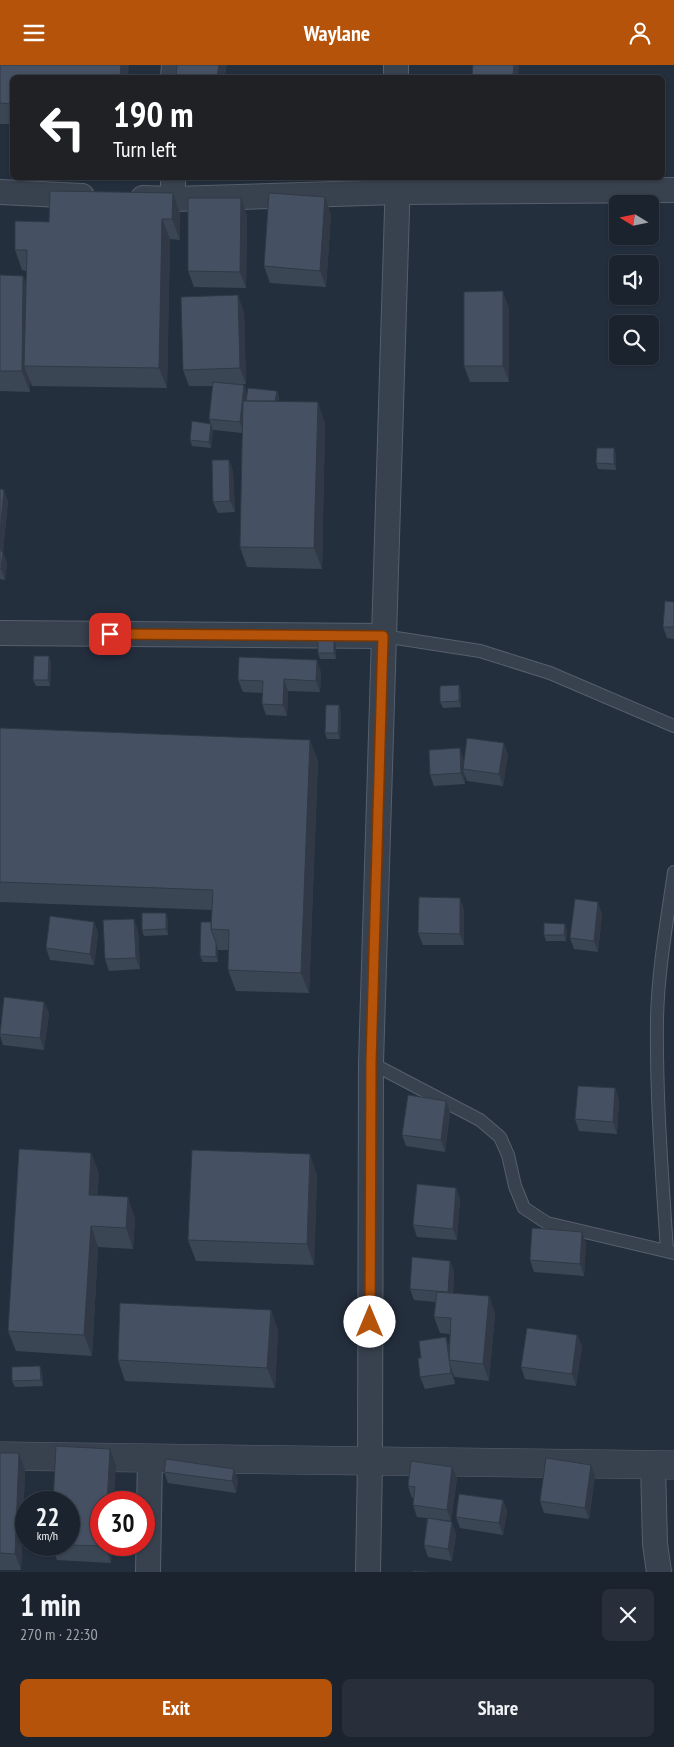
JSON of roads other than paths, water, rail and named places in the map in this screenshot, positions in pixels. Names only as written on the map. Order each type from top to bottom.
[{"type":"street","points":[[368,1572],[371,1063],[398,185]]},
{"type":"street","points":[[0,192],[115,197],[173,188],[398,185],[674,191]]},
{"type":"street","points":[[0,633],[383,636]]},
{"type":"street","points":[[0,1456],[370,1462],[663,1464],[655,1544],[659,1572]]},
{"type":"street","points":[[148,1572],[150,1459]]},
{"type":"lane","points":[[383,636],[480,651],[550,673],[674,726]]},
{"type":"lane","points":[[371,1063],[480,1120],[500,1137],[508,1155],[515,1186],[524,1208],[547,1223],[671,1252],[658,1107],[657,1018],[662,959],[674,872]]}]
